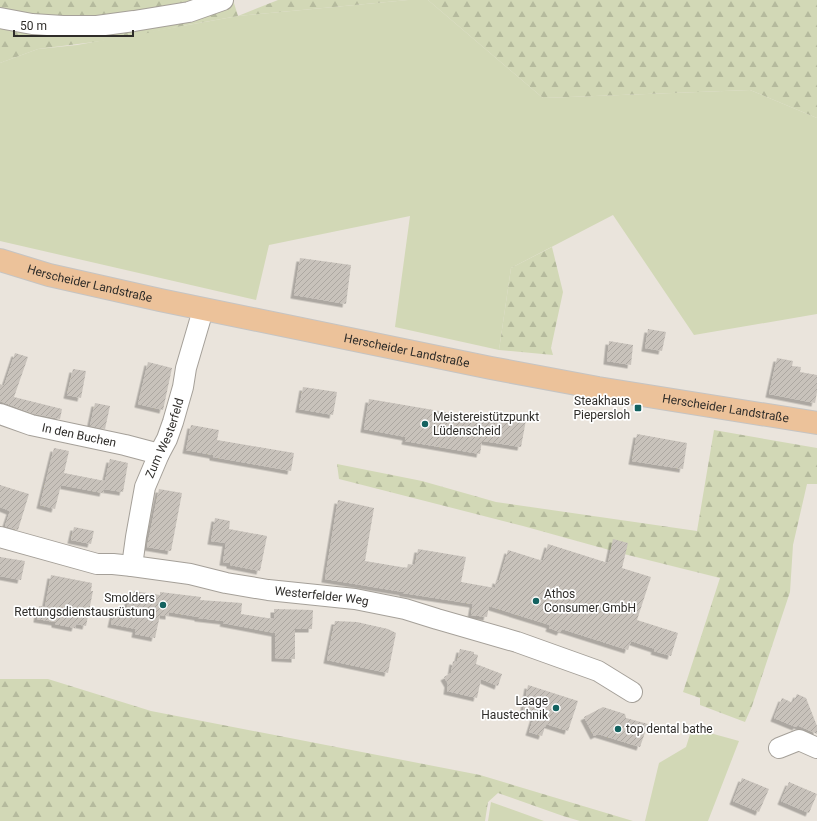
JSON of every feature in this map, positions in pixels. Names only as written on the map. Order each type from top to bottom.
[{"type":"main road","name":"Herscheider Landstraße","points":[[0,260],[50,275],[203,310],[491,368],[598,388],[817,423]]},
{"type":"street","points":[[0,18],[32,24],[97,26],[189,12],[223,0]]},
{"type":"street","name":"Zum Westerfeld","points":[[132,566],[145,487],[158,454],[167,439],[183,387],[186,368],[203,310]]},
{"type":"street","name":"In den Buchen","points":[[0,414],[31,425],[124,445],[158,454]]},
{"type":"street","name":"Westerfelder Weg","points":[[0,537],[97,564],[132,566],[190,574],[226,583],[268,590],[355,599],[406,608],[437,619],[517,642],[598,671],[632,692]]},
{"type":"street","points":[[779,748],[799,740],[817,748]]},
{"type":"green space","points":[[0,0],[233,0],[238,16],[118,39],[38,49],[0,63]]},
{"type":"green space","points":[[278,0],[408,0],[238,16]]},
{"type":"green space","points":[[408,0],[428,0],[543,98],[750,90],[817,118],[817,314],[694,335],[613,215],[511,268],[499,350],[395,327],[410,216],[269,245],[256,300],[0,241],[0,63],[38,49],[77,45],[238,16]]},
{"type":"green space","points":[[428,0],[817,0],[817,118],[750,90],[543,98]]},
{"type":"green space","points":[[552,247],[563,292],[551,348],[553,355],[499,350],[511,268]]},
{"type":"green space","points":[[714,430],[817,448],[817,484],[807,484],[793,545],[790,592],[752,706],[745,722],[700,705],[700,698],[683,692],[720,578],[339,479],[337,464],[422,481],[496,502],[697,531]]},
{"type":"green space","points":[[0,679],[48,679],[151,711],[480,775],[633,821],[580,821],[498,793],[488,802],[485,821],[0,821]]},
{"type":"green space","points":[[692,728],[739,741],[708,821],[645,821],[659,763],[686,747]]},
{"type":"green space","points":[[491,802],[544,821],[488,821]]},
{"type":"building","points":[[300,258],[351,265],[346,304],[294,295]]},
{"type":"building","points":[[648,329],[666,332],[662,351],[645,348]]},
{"type":"building","points":[[609,341],[633,345],[631,365],[607,361]]},
{"type":"building","points":[[15,353],[28,357],[14,397],[62,409],[60,419],[34,414],[0,401],[0,384],[4,386]]},
{"type":"building","points":[[777,358],[793,361],[792,366],[801,367],[800,372],[817,375],[817,392],[815,403],[769,394]]},
{"type":"building","points":[[148,362],[172,368],[163,410],[138,404]]},
{"type":"building","points":[[73,369],[86,371],[81,398],[67,395]]},
{"type":"building","points":[[303,387],[337,392],[333,415],[299,409]]},
{"type":"building","name":"Meistereistützpunkt Lüdenscheid","points":[[369,399],[486,419],[487,413],[526,420],[521,447],[482,441],[480,454],[405,441],[406,437],[364,429]]},
{"type":"building","points":[[95,403],[110,406],[105,429],[90,426]]},
{"type":"building","points":[[191,425],[219,430],[217,440],[294,453],[291,471],[213,457],[213,455],[186,450]]},
{"type":"building","points":[[637,434],[687,443],[683,469],[632,461]]},
{"type":"building","points":[[54,448],[69,451],[64,473],[105,481],[110,459],[128,463],[123,492],[104,489],[103,493],[61,485],[55,509],[40,505]]},
{"type":"building","points":[[0,485],[29,494],[18,530],[5,526],[10,511],[0,507]]},
{"type":"building","points":[[159,489],[182,493],[171,551],[147,547]]},
{"type":"building","points":[[338,500],[374,508],[365,561],[407,568],[408,564],[415,565],[418,549],[466,557],[461,582],[495,588],[496,580],[499,581],[508,550],[543,561],[548,544],[608,563],[613,539],[628,543],[622,568],[651,577],[637,620],[678,633],[671,656],[654,651],[655,649],[631,641],[628,650],[562,629],[560,632],[549,628],[550,625],[489,606],[487,617],[471,615],[473,604],[325,579]]},
{"type":"building","points":[[215,518],[230,521],[229,529],[267,536],[260,571],[230,565],[230,563],[223,562],[226,543],[211,541]]},
{"type":"building","points":[[74,527],[94,531],[91,544],[71,540]]},
{"type":"building","points":[[0,557],[25,561],[21,580],[0,576]]},
{"type":"building","points":[[51,575],[92,583],[91,591],[93,591],[86,626],[76,624],[75,628],[55,624],[55,622],[37,619],[39,606],[45,607]]},
{"type":"building","points":[[134,591],[160,595],[160,592],[201,597],[200,600],[242,603],[241,614],[274,619],[274,609],[313,610],[312,629],[295,629],[295,659],[275,658],[275,633],[223,623],[224,621],[198,618],[169,612],[169,616],[160,615],[155,638],[135,634],[136,629],[111,624],[114,611],[126,613],[129,597],[133,597]]},
{"type":"building","points":[[335,621],[357,622],[388,629],[396,633],[388,673],[327,660]]},
{"type":"building","points":[[460,649],[474,652],[474,654],[478,655],[476,664],[502,674],[498,686],[481,679],[477,698],[447,691],[448,684],[444,677],[451,673],[453,661],[457,662]]},
{"type":"building","name":"Laage Haustechnik","points":[[528,685],[578,701],[568,731],[546,724],[542,736],[529,732],[534,716],[523,712]]},
{"type":"building","points":[[797,694],[806,698],[817,726],[817,734],[797,725],[796,727],[774,718],[782,698],[793,703]]},
{"type":"building","name":"top dental bathe","points":[[603,707],[625,714],[626,718],[648,724],[640,747],[598,734],[594,736],[584,717]]},
{"type":"building","points":[[742,778],[769,789],[759,812],[733,801]]},
{"type":"building","points":[[789,782],[817,794],[809,813],[781,801]]},
{"type":"place","name":"Steakhaus Piepersloh","points":[[638,408]]},
{"type":"place","name":"Meistereistützpunkt Lüdenscheid","points":[[425,424]]},
{"type":"place","name":"Athos Consumer GmbH","points":[[536,601]]},
{"type":"place","name":"Smolders Rettungsdienstausrüstung","points":[[163,605]]},
{"type":"place","name":"Laage Haustechnik","points":[[556,708]]},
{"type":"place","name":"top dental bathe","points":[[618,729]]}]
